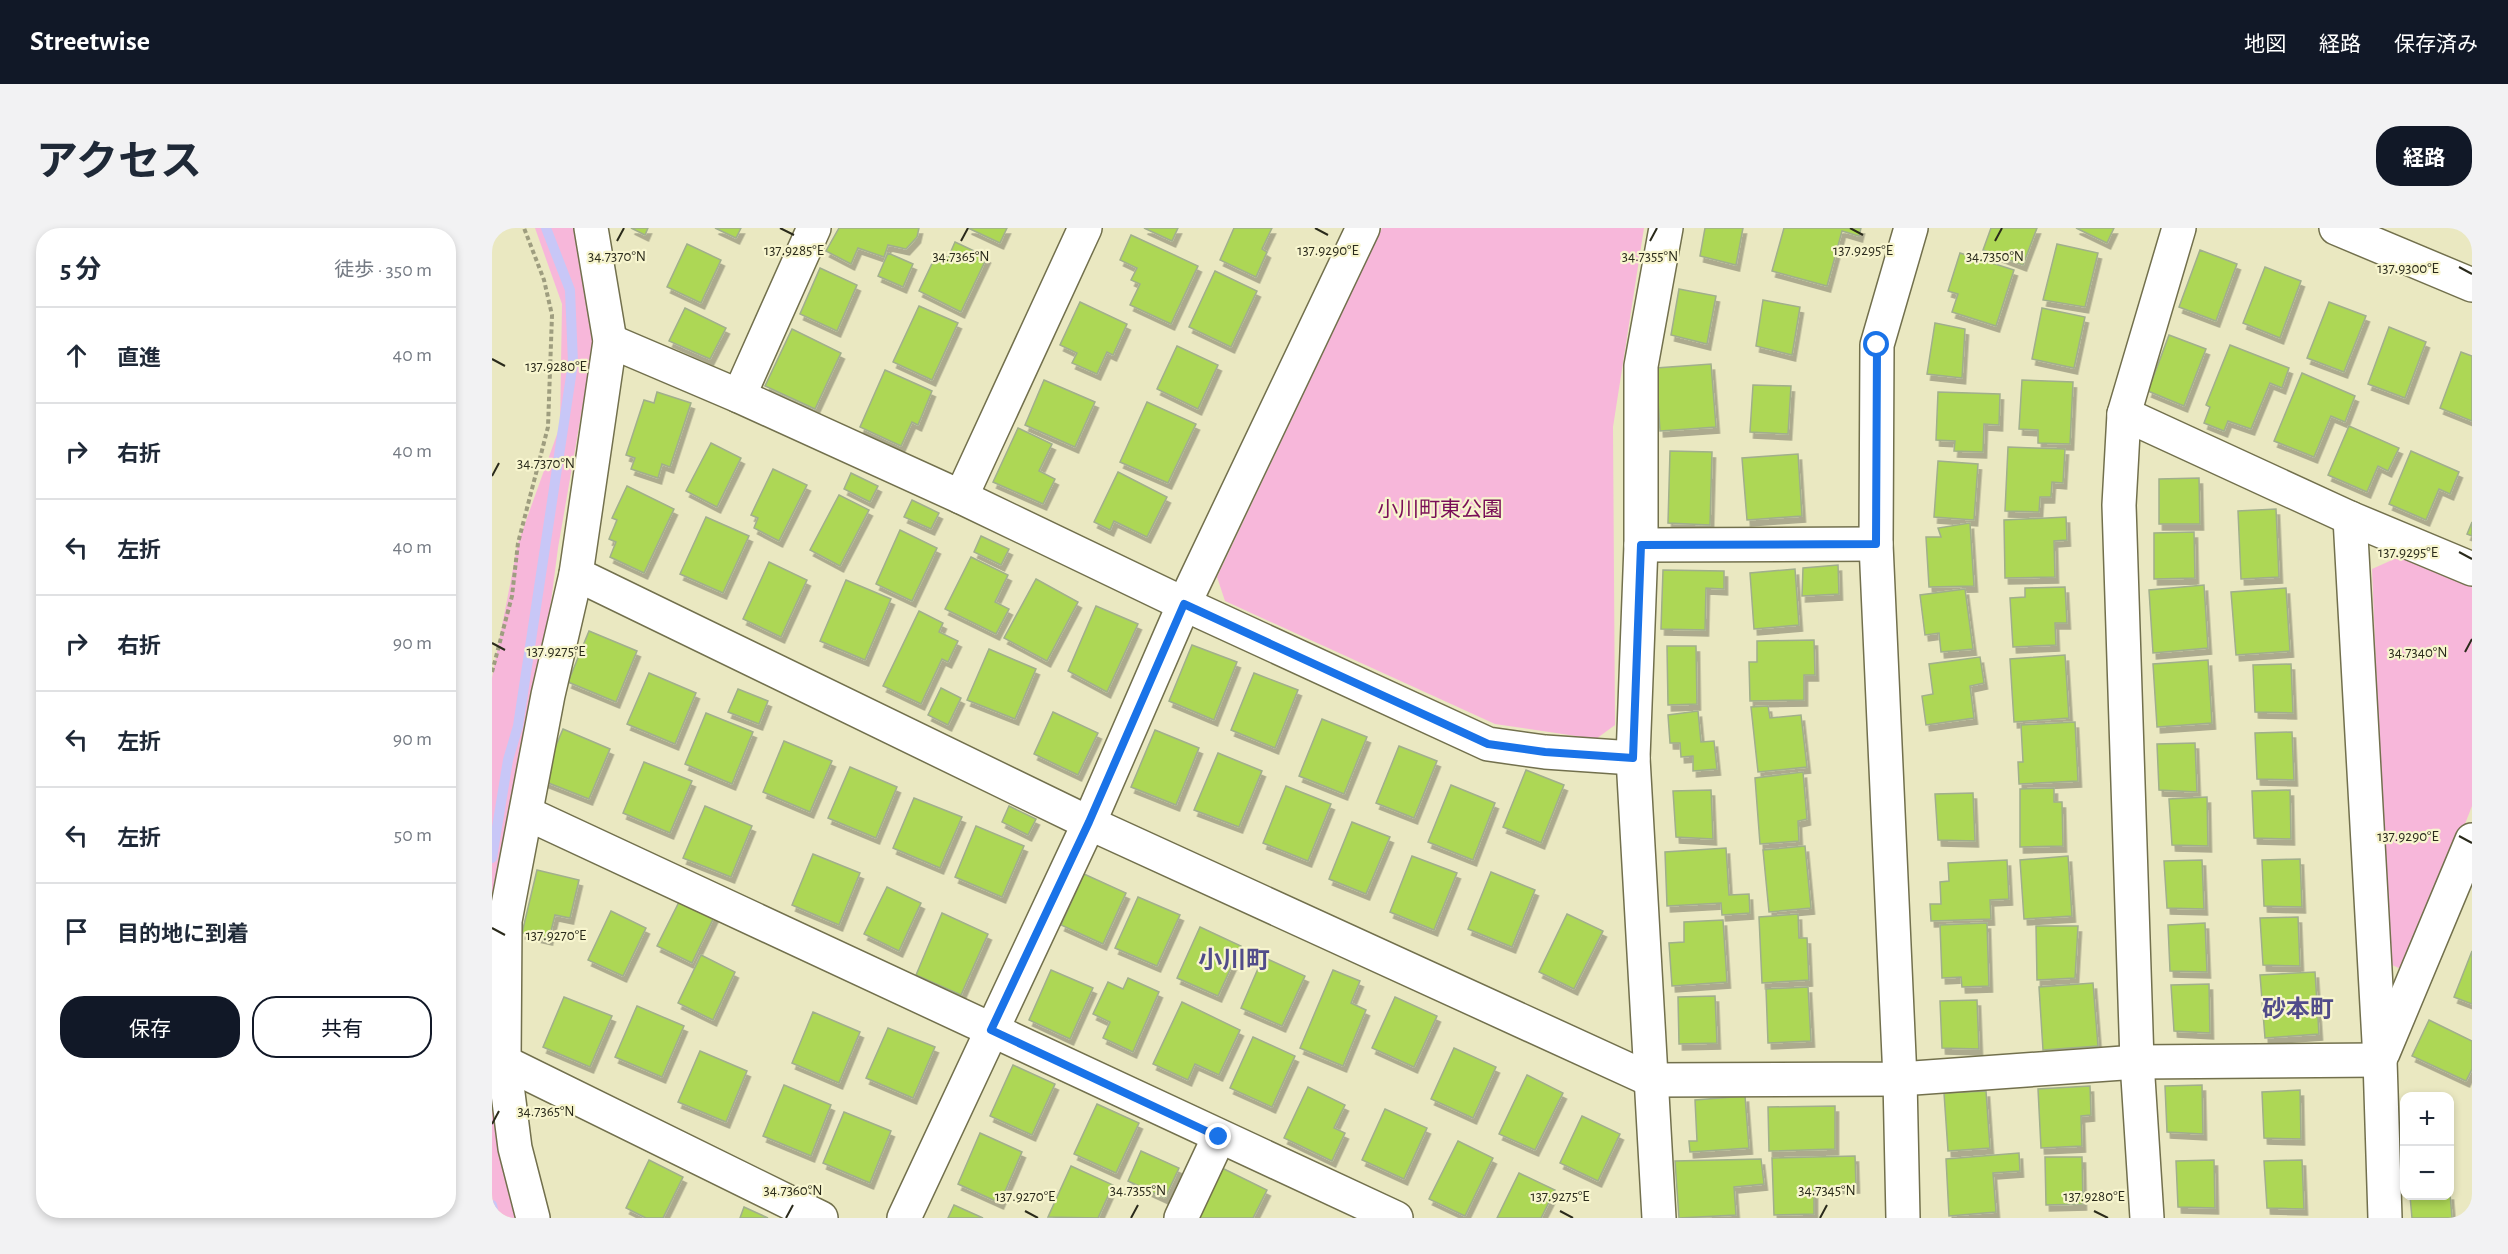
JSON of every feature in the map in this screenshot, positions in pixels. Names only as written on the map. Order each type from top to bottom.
[{"type":"street","points":[[533,1218],[515,1148],[504,1062],[505,921],[548,695],[576,574],[610,341],[591,228]]},
{"type":"street","points":[[739,396],[814,228]]},
{"type":"street","points":[[961,497],[1085,228]]},
{"type":"street","points":[[904,1218],[1089,822],[1184,604],[1363,228]]},
{"type":"street","points":[[1659,1218],[1633,758],[1641,545],[1641,366],[1666,228]]},
{"type":"street","points":[[1903,1218],[1876,544],[1877,345],[1911,228]]},
{"type":"street","points":[[2147,1218],[2137,1062],[2119,505],[2124,414],[2179,228]]},
{"type":"street","points":[[2336,228],[2472,285]]},
{"type":"street","points":[[610,341],[739,396],[961,497],[1184,604],[1488,744],[1545,752],[1633,758]]},
{"type":"street","points":[[2124,414],[2350,518],[2472,569]]},
{"type":"street","points":[[2350,518],[2380,1060],[2385,1218]]},
{"type":"street","points":[[1641,545],[1876,544]]},
{"type":"street","points":[[576,574],[1089,822],[1651,1080],[1899,1080],[2137,1062],[2380,1060]]},
{"type":"street","points":[[526,813],[1396,1218]]},
{"type":"street","points":[[2380,1060],[2472,840]]},
{"type":"street","points":[[504,1062],[821,1218]]},
{"type":"street","points":[[1181,1218],[1219,1137]]},
{"type":"path","points":[[492,672],[512,596],[518,543],[548,427],[552,315],[544,280],[524,228]]},
{"type":"green space","points":[[535,228],[588,228],[602,294],[558,548],[518,854],[504,1037],[529,1218],[492,1218],[492,678],[518,543],[560,426],[562,304]]},
{"type":"green space","name":"小川町東公園","points":[[1382,228],[1644,228],[1613,427],[1615,725],[1596,739],[1495,724],[1225,601],[1217,577]]},
{"type":"green space","points":[[2401,556],[2472,587],[2472,806],[2407,972],[2388,963],[2372,569]]},
{"type":"building","points":[[631,228],[648,228],[645,235]]},
{"type":"building","points":[[715,228],[741,228],[736,238]]},
{"type":"building","points":[[839,228],[919,228],[917,237],[906,249],[888,245],[884,257],[858,248],[851,264],[826,251]]},
{"type":"building","points":[[968,228],[1007,228],[1000,243]]},
{"type":"building","points":[[1144,228],[1178,228],[1172,241]]},
{"type":"building","points":[[1234,228],[1272,228],[1262,249],[1267,252],[1256,277],[1220,260]]},
{"type":"building","points":[[1705,228],[1743,228],[1736,265],[1700,256]]},
{"type":"building","points":[[1784,228],[1861,228],[1859,236],[1842,231],[1827,286],[1772,271]]},
{"type":"building","points":[[1991,228],[2037,228],[2023,265],[1983,250]]},
{"type":"building","points":[[2076,228],[2114,228],[2107,243]]},
{"type":"building","points":[[1131,235],[1198,266],[1171,324],[1130,305],[1140,284],[1131,280],[1137,268],[1120,260]]},
{"type":"building","points":[[955,242],[987,257],[961,312],[919,291],[937,253],[948,258]]},
{"type":"building","points":[[687,244],[721,260],[701,303],[667,287]]},
{"type":"building","points":[[2057,244],[2098,253],[2085,307],[2043,300]]},
{"type":"building","points":[[2200,250],[2237,264],[2216,321],[2179,307]]},
{"type":"building","points":[[888,253],[913,264],[903,287],[878,276]]},
{"type":"building","points":[[1960,253],[2014,270],[1996,326],[1952,312],[1958,294],[1948,291]]},
{"type":"building","points":[[2265,267],[2301,281],[2280,338],[2243,323]]},
{"type":"building","points":[[820,268],[857,285],[837,331],[800,314]]},
{"type":"building","points":[[1215,271],[1257,291],[1231,347],[1189,327]]},
{"type":"building","points":[[1679,289],[1716,296],[1707,344],[1671,335]]},
{"type":"building","points":[[1763,300],[1800,307],[1792,355],[1756,346]]},
{"type":"building","points":[[1080,302],[1127,324],[1113,355],[1107,352],[1097,374],[1072,363],[1077,353],[1060,345]]},
{"type":"building","points":[[2329,302],[2366,316],[2344,372],[2307,358]]},
{"type":"building","points":[[919,306],[958,323],[932,380],[893,362]]},
{"type":"building","points":[[685,308],[726,328],[710,359],[669,341]]},
{"type":"building","points":[[2042,308],[2085,317],[2074,368],[2032,359]]},
{"type":"building","points":[[1935,323],[1965,329],[1962,378],[1927,374]]},
{"type":"building","points":[[2389,327],[2426,342],[2405,398],[2368,384]]},
{"type":"building","points":[[792,329],[841,353],[815,409],[765,386]]},
{"type":"building","points":[[2169,335],[2206,349],[2184,406],[2148,391]]},
{"type":"building","points":[[2230,345],[2289,368],[2282,388],[2270,383],[2251,429],[2228,421],[2224,431],[2204,423],[2210,407],[2206,405]]},
{"type":"building","points":[[1177,346],[1218,365],[1198,409],[1157,389]]},
{"type":"building","points":[[2461,352],[2472,356],[2472,421],[2440,408]]},
{"type":"building","points":[[1711,364],[1716,427],[1660,431],[1656,368]]},
{"type":"building","points":[[885,370],[932,391],[918,425],[912,422],[901,446],[860,427]]},
{"type":"building","points":[[2302,373],[2355,396],[2345,422],[2331,416],[2314,457],[2274,441]]},
{"type":"building","points":[[1044,380],[1095,402],[1075,447],[1025,425]]},
{"type":"building","points":[[2022,380],[2073,382],[2070,444],[2038,443],[2038,430],[2019,429]]},
{"type":"building","points":[[1753,385],[1791,386],[1788,434],[1750,432]]},
{"type":"building","points":[[657,392],[691,403],[670,467],[662,464],[658,478],[631,469],[635,458],[626,455],[644,400],[654,403]]},
{"type":"building","points":[[1938,392],[2000,394],[1999,425],[1984,424],[1983,452],[1954,451],[1955,441],[1936,440]]},
{"type":"building","points":[[1147,402],[1196,424],[1168,483],[1120,462]]},
{"type":"building","points":[[2349,426],[2399,448],[2388,471],[2378,466],[2367,492],[2328,475]]},
{"type":"building","points":[[1018,428],[1052,444],[1039,471],[1055,479],[1043,504],[993,482]]},
{"type":"building","points":[[711,443],[741,458],[717,507],[686,491]]},
{"type":"building","points":[[2008,447],[2065,449],[2063,483],[2052,482],[2051,497],[2040,497],[2039,512],[2005,511]]},
{"type":"building","points":[[1670,451],[1712,452],[1710,525],[1668,523]]},
{"type":"building","points":[[2411,451],[2459,472],[2450,494],[2439,489],[2426,520],[2389,504]]},
{"type":"building","points":[[1798,454],[1802,516],[1747,520],[1742,458]]},
{"type":"building","points":[[1938,461],[1978,464],[1974,520],[1934,517]]},
{"type":"building","points":[[773,469],[807,485],[779,541],[754,528],[758,518],[751,515]]},
{"type":"building","points":[[1118,472],[1167,497],[1147,537],[1114,521],[1110,530],[1094,522]]},
{"type":"building","points":[[851,473],[878,486],[870,502],[844,489]]},
{"type":"building","points":[[2199,478],[2200,524],[2159,524],[2159,479]]},
{"type":"building","points":[[627,486],[674,509],[644,573],[610,557],[616,542],[609,539],[617,520],[612,518]]},
{"type":"building","points":[[839,495],[869,510],[840,566],[810,550]]},
{"type":"building","points":[[912,500],[939,513],[931,529],[904,517]]},
{"type":"building","points":[[2276,509],[2279,577],[2241,579],[2238,511]]},
{"type":"building","points":[[706,517],[749,536],[723,593],[680,574]]},
{"type":"building","points":[[2066,517],[2067,540],[2054,541],[2055,577],[2005,578],[2004,520]]},
{"type":"building","points":[[2472,522],[2472,536],[2467,534]]},
{"type":"building","points":[[1970,523],[1974,586],[1929,587],[1926,537],[1941,537],[1938,528]]},
{"type":"building","points":[[900,530],[937,548],[912,601],[876,584]]},
{"type":"building","points":[[2194,532],[2195,578],[2154,579],[2154,533]]},
{"type":"building","points":[[981,536],[1009,549],[1001,565],[974,552]]},
{"type":"building","points":[[971,557],[1008,575],[995,602],[1009,609],[996,634],[945,609]]},
{"type":"building","points":[[769,562],[807,580],[781,637],[743,619]]},
{"type":"building","points":[[1838,565],[1839,594],[1802,596],[1803,568]]},
{"type":"building","points":[[1795,569],[1799,625],[1754,629],[1750,573]]},
{"type":"building","points":[[1663,570],[1724,571],[1724,589],[1706,588],[1705,630],[1661,629]]},
{"type":"building","points":[[1036,579],[1078,602],[1047,661],[1004,638]]},
{"type":"building","points":[[846,580],[891,599],[865,660],[820,641]]},
{"type":"building","points":[[2204,585],[2208,648],[2153,653],[2149,590]]},
{"type":"building","points":[[2065,587],[2067,623],[2055,623],[2056,645],[2013,647],[2010,598],[2025,597],[2025,588]]},
{"type":"building","points":[[2286,588],[2290,651],[2236,655],[2231,592]]},
{"type":"building","points":[[1965,589],[1973,649],[1941,652],[1939,633],[1925,635],[1920,595]]},
{"type":"building","points":[[1096,606],[1138,624],[1107,692],[1068,671]]},
{"type":"building","points":[[919,611],[943,623],[939,632],[958,641],[948,662],[942,659],[921,704],[883,686]]},
{"type":"building","points":[[589,631],[637,651],[616,702],[568,682]]},
{"type":"building","points":[[1814,640],[1815,675],[1804,675],[1804,700],[1750,701],[1749,662],[1757,662],[1757,641]]},
{"type":"building","points":[[1192,645],[1237,662],[1214,720],[1169,701]]},
{"type":"building","points":[[1667,646],[1696,646],[1697,704],[1668,705]]},
{"type":"building","points":[[989,649],[1036,669],[1015,719],[967,700]]},
{"type":"building","points":[[2065,655],[2069,718],[2014,722],[2010,659]]},
{"type":"building","points":[[1980,657],[1984,683],[1970,686],[1974,718],[1926,725],[1922,696],[1933,694],[1929,664]]},
{"type":"building","points":[[2208,660],[2212,723],[2157,727],[2153,664]]},
{"type":"building","points":[[2291,664],[2293,713],[2255,712],[2253,665]]},
{"type":"building","points":[[649,673],[696,693],[675,744],[627,724]]},
{"type":"building","points":[[1254,673],[1298,690],[1275,748],[1231,730]]},
{"type":"building","points":[[941,688],[961,698],[948,725],[928,715]]},
{"type":"building","points":[[738,689],[768,701],[759,724],[728,712]]},
{"type":"building","points":[[1768,706],[1770,718],[1801,715],[1807,767],[1758,772],[1751,707]]},
{"type":"building","points":[[1698,711],[1701,742],[1714,741],[1717,769],[1693,771],[1693,756],[1681,757],[1680,743],[1670,743],[1668,715]]},
{"type":"building","points":[[1053,712],[1098,733],[1078,775],[1034,754]]},
{"type":"building","points":[[706,713],[753,732],[732,784],[685,764]]},
{"type":"building","points":[[1322,719],[1367,737],[1344,794],[1299,776]]},
{"type":"building","points":[[2075,722],[2078,781],[2019,784],[2018,762],[2023,762],[2021,725]]},
{"type":"building","points":[[563,729],[610,749],[589,799],[541,780]]},
{"type":"building","points":[[1155,730],[1199,748],[1176,805],[1131,787]]},
{"type":"building","points":[[2292,732],[2294,780],[2257,779],[2255,733]]},
{"type":"building","points":[[784,741],[832,761],[810,812],[763,792]]},
{"type":"building","points":[[2195,743],[2197,792],[2159,790],[2157,744]]},
{"type":"building","points":[[1399,746],[1437,761],[1414,818],[1376,803]]},
{"type":"building","points":[[1218,753],[1262,771],[1239,827],[1194,810]]},
{"type":"building","points":[[644,762],[692,781],[670,833],[623,813]]},
{"type":"building","points":[[850,767],[897,787],[876,838],[828,818]]},
{"type":"building","points":[[1526,770],[1564,785],[1541,843],[1503,827]]},
{"type":"building","points":[[1803,772],[1807,819],[1798,821],[1799,841],[1760,844],[1755,778]]},
{"type":"building","points":[[1451,785],[1495,803],[1473,860],[1428,842]]},
{"type":"building","points":[[1286,786],[1331,804],[1308,861],[1263,843]]},
{"type":"building","points":[[2054,788],[2054,802],[2062,802],[2063,846],[2020,847],[2020,789]]},
{"type":"building","points":[[1711,790],[1713,839],[1676,837],[1673,791]]},
{"type":"building","points":[[2290,790],[2291,839],[2254,838],[2252,791]]},
{"type":"building","points":[[1973,793],[1975,841],[1938,840],[1935,794]]},
{"type":"building","points":[[2207,797],[2208,846],[2172,845],[2169,799]]},
{"type":"building","points":[[914,798],[962,817],[940,868],[893,848]]},
{"type":"building","points":[[705,806],[752,826],[731,877],[683,858]]},
{"type":"building","points":[[1009,806],[1036,819],[1028,835],[1002,822]]},
{"type":"building","points":[[1352,822],[1390,837],[1366,894],[1329,879]]},
{"type":"building","points":[[976,826],[1024,846],[1002,897],[955,877]]},
{"type":"building","points":[[1805,846],[1811,908],[1769,912],[1763,850]]},
{"type":"building","points":[[1726,848],[1729,895],[1749,894],[1750,913],[1722,915],[1721,903],[1667,906],[1665,852]]},
{"type":"building","points":[[813,854],[860,873],[839,925],[792,905]]},
{"type":"building","points":[[1412,856],[1457,873],[1434,930],[1390,912]]},
{"type":"building","points":[[2068,856],[2072,916],[2024,919],[2020,860]]},
{"type":"building","points":[[2300,859],[2302,907],[2264,906],[2262,860]]},
{"type":"building","points":[[2007,860],[2009,899],[1990,900],[1991,919],[1931,921],[1930,904],[1941,904],[1940,882],[1949,881],[1948,863]]},
{"type":"building","points":[[2202,860],[2204,909],[2167,908],[2164,861]]},
{"type":"building","points":[[537,870],[579,880],[570,918],[555,915],[549,939],[522,933]]},
{"type":"building","points":[[1491,872],[1535,890],[1512,947],[1468,929]]},
{"type":"building","points":[[1084,874],[1126,893],[1103,944],[1061,925]]},
{"type":"building","points":[[887,887],[921,903],[899,951],[864,934]]},
{"type":"building","points":[[1138,897],[1180,915],[1157,966],[1115,948]]},
{"type":"building","points":[[681,898],[715,915],[692,963],[657,946]]},
{"type":"building","points":[[611,911],[646,928],[623,976],[588,960]]},
{"type":"building","points":[[942,913],[988,934],[961,995],[916,975]]},
{"type":"building","points":[[1567,914],[1603,931],[1574,989],[1539,972]]},
{"type":"building","points":[[1798,914],[1799,938],[1807,938],[1809,980],[1762,983],[1759,917]]},
{"type":"building","points":[[2298,917],[2300,966],[2263,965],[2260,918]]},
{"type":"building","points":[[1723,920],[1727,982],[1672,986],[1669,943],[1684,942],[1684,922]]},
{"type":"building","points":[[1987,923],[1989,986],[1962,987],[1961,977],[1942,978],[1940,925]]},
{"type":"building","points":[[2205,923],[2207,972],[2170,971],[2168,925]]},
{"type":"building","points":[[2036,926],[2078,926],[2075,978],[2037,980]]},
{"type":"building","points":[[1200,927],[1241,946],[1218,996],[1177,978]]},
{"type":"building","points":[[2472,951],[2472,1004],[2454,997]]},
{"type":"building","points":[[701,955],[735,972],[713,1020],[678,1003]]},
{"type":"building","points":[[1263,957],[1305,976],[1282,1026],[1241,1008]]},
{"type":"building","points":[[1051,970],[1093,988],[1070,1039],[1029,1020]]},
{"type":"building","points":[[1333,970],[1360,981],[1351,1003],[1366,1010],[1343,1066],[1300,1048]]},
{"type":"building","points":[[2315,972],[2319,1034],[2265,1038],[2260,975]]},
{"type":"building","points":[[1128,978],[1159,992],[1133,1052],[1103,1038],[1110,1022],[1093,1014],[1108,982],[1123,989]]},
{"type":"building","points":[[2093,983],[2098,1046],[2043,1050],[2039,987]]},
{"type":"building","points":[[2209,984],[2210,1033],[2174,1031],[2171,985]]},
{"type":"building","points":[[1808,987],[1811,1041],[1768,1043],[1766,989]]},
{"type":"building","points":[[1715,996],[1717,1043],[1679,1044],[1678,997]]},
{"type":"building","points":[[564,997],[612,1016],[590,1067],[543,1047]]},
{"type":"building","points":[[1395,997],[1437,1016],[1414,1067],[1372,1048]]},
{"type":"building","points":[[1977,1000],[1979,1049],[1942,1048],[1940,1001]]},
{"type":"building","points":[[1182,1002],[1240,1030],[1219,1075],[1195,1064],[1188,1080],[1153,1064]]},
{"type":"building","points":[[637,1006],[684,1026],[662,1077],[615,1057]]},
{"type":"building","points":[[813,1012],[860,1032],[839,1083],[792,1063]]},
{"type":"building","points":[[2429,1020],[2472,1041],[2472,1069],[2466,1081],[2412,1056]]},
{"type":"building","points":[[888,1028],[935,1047],[913,1098],[866,1078]]},
{"type":"building","points":[[1253,1037],[1295,1056],[1272,1107],[1230,1088]]},
{"type":"building","points":[[1454,1048],[1496,1067],[1473,1118],[1431,1099]]},
{"type":"building","points":[[700,1051],[747,1071],[726,1122],[678,1102]]},
{"type":"building","points":[[1013,1065],[1055,1084],[1032,1135],[990,1116]]},
{"type":"building","points":[[1527,1075],[1563,1093],[1535,1150],[1499,1134]]},
{"type":"building","points":[[784,1085],[831,1105],[811,1156],[763,1136]]},
{"type":"building","points":[[2202,1085],[2203,1134],[2167,1132],[2165,1086]]},
{"type":"building","points":[[2090,1086],[2091,1115],[2081,1116],[2082,1146],[2041,1148],[2038,1089]]},
{"type":"building","points":[[1308,1087],[1345,1105],[1334,1128],[1345,1133],[1332,1161],[1284,1138]]},
{"type":"building","points":[[2300,1090],[2301,1139],[2264,1138],[2262,1092]]},
{"type":"building","points":[[1986,1091],[1990,1148],[1948,1151],[1944,1093]]},
{"type":"building","points":[[1745,1096],[1749,1148],[1690,1152],[1689,1141],[1697,1141],[1695,1100]]},
{"type":"building","points":[[1097,1104],[1139,1123],[1116,1173],[1074,1154]]},
{"type":"building","points":[[1835,1106],[1835,1149],[1769,1151],[1768,1107]]},
{"type":"building","points":[[1385,1109],[1427,1128],[1404,1179],[1362,1160]]},
{"type":"building","points":[[844,1112],[891,1131],[870,1183],[823,1163]]},
{"type":"building","points":[[1582,1116],[1620,1134],[1598,1181],[1560,1163]]},
{"type":"building","points":[[980,1133],[1022,1152],[1000,1203],[958,1184]]},
{"type":"building","points":[[1458,1141],[1493,1158],[1465,1216],[1429,1199]]},
{"type":"building","points":[[1141,1151],[1179,1168],[1165,1198],[1128,1181]]},
{"type":"building","points":[[2019,1153],[2020,1171],[1993,1173],[1996,1212],[1949,1216],[1946,1159]]},
{"type":"building","points":[[1855,1156],[1856,1187],[1814,1188],[1814,1214],[1774,1215],[1772,1158]]},
{"type":"building","points":[[2045,1157],[2082,1157],[2083,1204],[2046,1205]]},
{"type":"building","points":[[1761,1159],[1764,1184],[1734,1187],[1736,1215],[1679,1218],[1675,1161]]},
{"type":"building","points":[[649,1160],[683,1177],[663,1218],[646,1218],[626,1208]]},
{"type":"building","points":[[2214,1160],[2215,1208],[2178,1207],[2176,1161]]},
{"type":"building","points":[[2302,1160],[2304,1209],[2267,1208],[2264,1161]]},
{"type":"building","points":[[1071,1166],[1113,1185],[1098,1218],[1048,1217]]},
{"type":"building","points":[[1220,1167],[1267,1190],[1253,1218],[1194,1218]]},
{"type":"building","points":[[1519,1173],[1555,1190],[1541,1218],[1497,1218]]},
{"type":"building","points":[[2410,1200],[2450,1200],[2452,1218],[2412,1218]]},
{"type":"building","points":[[954,1205],[983,1218],[948,1218]]},
{"type":"building","points":[[744,1207],[768,1218],[740,1218]]},
{"type":"waterway","points":[[492,858],[508,760],[518,726],[573,363],[570,290],[546,228]]},
{"type":"waterway","points":[[492,1205],[495,1218]]},
{"type":"district","name":"小川町","points":[[1234,960]]},
{"type":"district","name":"砂本町","points":[[2298,1009]]},
{"type":"route","points":[[1219,1137],[991,1030],[1089,822],[1184,604],[1488,744],[1545,752],[1633,758],[1641,545],[1876,544],[1877,345]]}]
